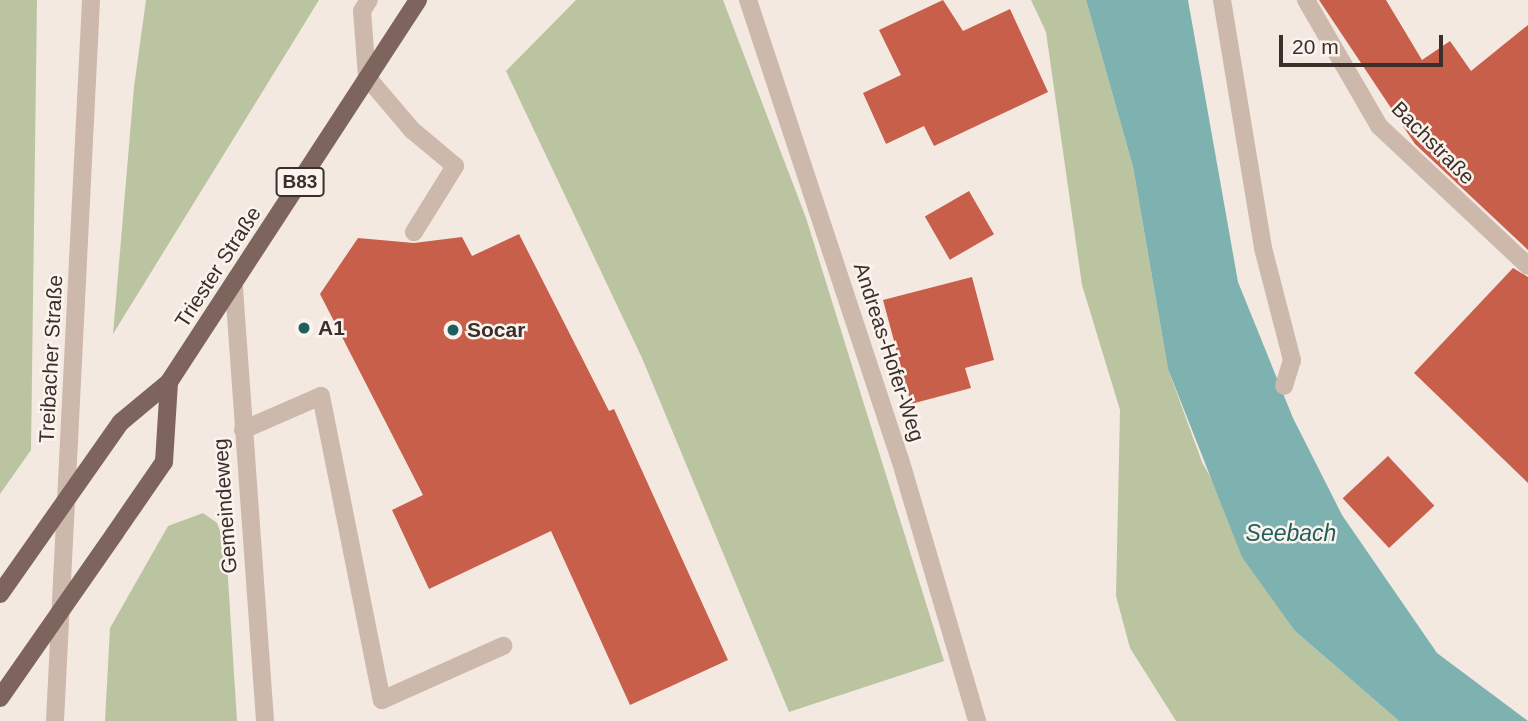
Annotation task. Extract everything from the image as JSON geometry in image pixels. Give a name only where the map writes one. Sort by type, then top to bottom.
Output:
[{"type":"main road","name":"Triester Straße","points":[[0,594],[121,422],[169,382],[234,288],[418,0]]},
{"type":"main road","points":[[0,698],[164,463],[169,382]]},
{"type":"street","name":"Treibacher Straße","points":[[55,721],[92,0]]},
{"type":"street","points":[[369,0],[362,11],[367,77],[412,130],[455,166],[414,232]]},
{"type":"street","name":"Andreas-Hofer-Weg","points":[[748,0],[900,459],[977,721]]},
{"type":"street","points":[[1222,0],[1263,248],[1293,360],[1284,386]]},
{"type":"street","name":"Bachstraße","points":[[1306,0],[1379,127],[1528,266]]},
{"type":"street","name":"Gemeindeweg","points":[[234,288],[265,721]]},
{"type":"street","points":[[243,430],[321,396],[382,700],[503,646]]},
{"type":"green space","points":[[0,0],[37,0],[31,450],[0,494]]},
{"type":"green space","points":[[146,0],[319,0],[113,334],[134,87]]},
{"type":"green space","points":[[576,0],[723,0],[806,218],[944,661],[789,712],[642,358],[506,71]]},
{"type":"green space","points":[[1031,0],[1086,0],[1133,167],[1168,369],[1202,462],[1295,631],[1399,721],[1176,721],[1130,648],[1116,596],[1120,410],[1082,285],[1046,32]]},
{"type":"green space","points":[[203,513],[217,523],[226,547],[237,721],[105,721],[110,628],[168,526]]},
{"type":"water","name":"Seebach","points":[[1086,0],[1188,0],[1238,282],[1293,418],[1342,515],[1437,653],[1528,721],[1399,721],[1295,631],[1242,557],[1168,369],[1133,167]]},
{"type":"building","points":[[943,0],[963,31],[1010,9],[1048,92],[934,146],[924,126],[886,144],[863,93],[901,75],[879,30]]},
{"type":"building","points":[[1319,0],[1386,0],[1422,60],[1450,41],[1471,71],[1528,25],[1528,250],[1415,144]]},
{"type":"building","points":[[969,191],[994,234],[950,260],[925,216]]},
{"type":"building","points":[[519,234],[609,411],[614,409],[728,660],[630,705],[551,531],[429,589],[392,510],[423,495],[320,294],[358,238],[414,243],[462,237],[472,256]]},
{"type":"building","points":[[1513,268],[1528,277],[1528,483],[1414,373]]},
{"type":"building","points":[[972,277],[994,360],[965,368],[971,388],[911,404],[883,300]]},
{"type":"building","points":[[1388,456],[1434,506],[1389,548],[1343,498]]},
{"type":"place","name":"A1","points":[[304,328]]},
{"type":"place","name":"Socar","points":[[453,330]]}]
